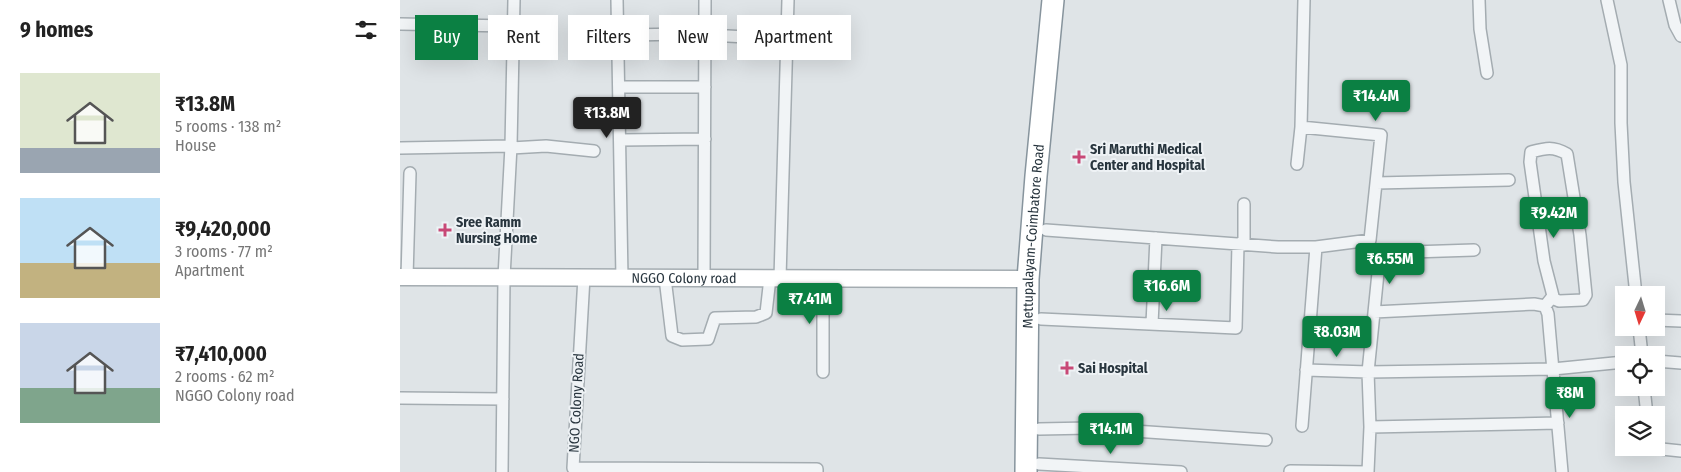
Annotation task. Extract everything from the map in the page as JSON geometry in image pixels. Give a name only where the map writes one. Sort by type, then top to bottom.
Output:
[{"type":"highway","name":"Mettupalayam-Coimbatore Road","points":[[1035,469],[1036,176],[1053,0]]},
{"type":"highway","points":[[1035,469],[1039,429],[1041,320],[1035,279],[1046,230],[1066,0]]},
{"type":"street","points":[[514,0],[515,15]]},
{"type":"street","points":[[617,0],[617,15]]},
{"type":"street","points":[[705,0],[705,15]]},
{"type":"street","points":[[788,0],[788,15]]},
{"type":"street","points":[[1297,164],[1301,127],[1304,0]]},
{"type":"street","points":[[1479,0],[1480,29],[1487,73]]},
{"type":"street","points":[[1607,0],[1620,65],[1624,182],[1635,286]]},
{"type":"street","points":[[1668,0],[1675,25],[1681,36]]},
{"type":"street","points":[[400,24],[488,26]]},
{"type":"street","points":[[502,472],[504,278],[514,60]]},
{"type":"street","points":[[618,60],[622,278]]},
{"type":"street","points":[[704,278],[705,60]]},
{"type":"street","points":[[665,278],[672,336],[682,340],[708,339],[715,318],[756,317],[766,314],[775,278],[786,60]]},
{"type":"street","points":[[619,87],[705,87]]},
{"type":"street","points":[[1046,230],[1241,245],[1316,247],[1370,240],[1381,135],[1301,127]]},
{"type":"street","points":[[620,140],[705,139]]},
{"type":"street","points":[[400,148],[546,146],[594,151]]},
{"type":"street","points":[[1374,312],[1534,304],[1549,302],[1559,301],[1583,300],[1586,295],[1580,235],[1567,154],[1558,149],[1531,152],[1530,162],[1549,302],[1548,314],[1562,472]]},
{"type":"street","points":[[404,277],[410,174]]},
{"type":"street","points":[[1376,183],[1509,180]]},
{"type":"street","points":[[1041,320],[1236,328],[1244,204]]},
{"type":"street","points":[[1152,324],[1156,238]]},
{"type":"street","points":[[1302,426],[1316,247]]},
{"type":"street","points":[[1290,471],[1368,472],[1370,427],[1368,372],[1381,253],[1474,250]]},
{"type":"street","name":"NGGO Colony road","points":[[404,277],[1035,279]]},
{"type":"street","name":"NGO Colony Road","points":[[584,277],[573,468],[693,470]]},
{"type":"street","points":[[823,278],[823,372]]},
{"type":"street","points":[[1665,320],[1681,321]]},
{"type":"street","points":[[1665,362],[1681,363]]},
{"type":"street","points":[[1306,370],[1368,372],[1553,369],[1615,363]]},
{"type":"street","points":[[400,398],[504,399]]},
{"type":"street","points":[[1370,427],[1558,423]]},
{"type":"street","points":[[1039,429],[1090,428],[1266,440]]},
{"type":"street","points":[[1665,449],[1681,451]]},
{"type":"street","points":[[693,470],[817,469],[817,472]]},
{"type":"street","points":[[1035,469],[1181,472]]},
{"type":"place","name":"Sri Maruthi Medical Center and Hospital","points":[[1079,157]]},
{"type":"place","name":"Sree Ramm Nursing Home","points":[[445,230]]},
{"type":"place","name":"Sai Hospital","points":[[1067,368]]}]
